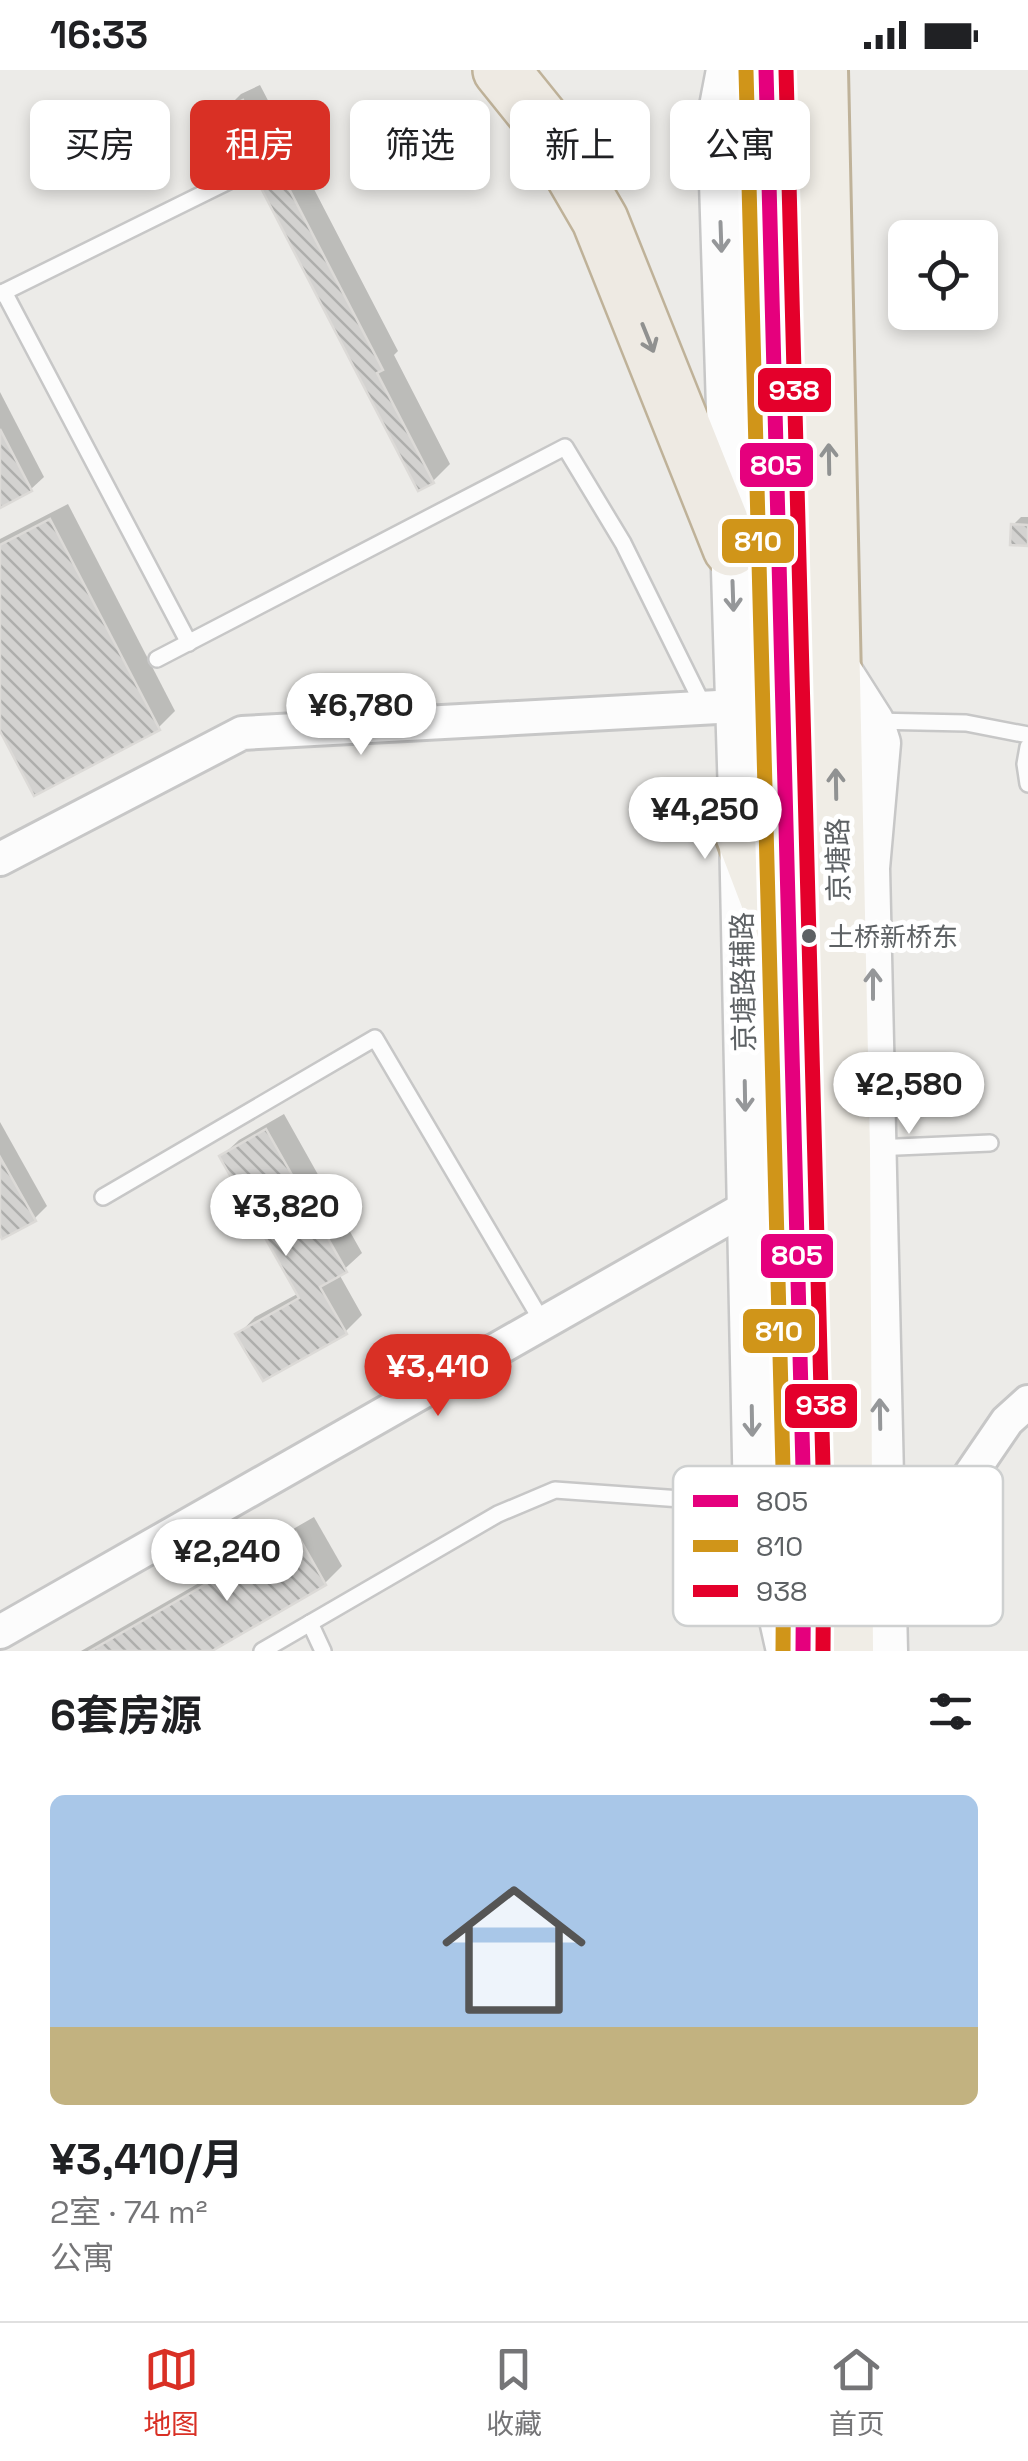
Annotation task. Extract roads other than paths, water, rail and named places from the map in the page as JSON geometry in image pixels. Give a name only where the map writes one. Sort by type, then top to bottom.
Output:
[{"type":"highway","points":[[501,70],[542,122],[600,220],[731,548]]},
{"type":"highway","name":"京塘路","points":[[766,70],[786,701],[793,1174],[837,1466]]},
{"type":"highway","name":"京塘路","points":[[821,70],[833,658],[859,1148],[847,1466]]},
{"type":"highway","points":[[740,829],[790,957]]},
{"type":"highway","name":"京塘路","points":[[803,1651],[811,1626]]},
{"type":"highway","name":"京塘路","points":[[847,1626],[847,1651]]},
{"type":"street","name":"京塘路辅路","points":[[727,70],[718,117],[731,548],[720,707],[740,829],[753,1466]]},
{"type":"street","points":[[0,1632],[749,1206],[793,1174],[859,1148],[869,868],[880,743],[873,721],[833,658]]},
{"type":"street","points":[[0,859],[242,733],[720,707]]},
{"type":"street","points":[[976,1466],[1007,1421],[1028,1402]]},
{"type":"street","name":"京塘路辅路","points":[[781,1626],[787,1651]]},
{"type":"street","points":[[879,1626],[887,1651]]},
{"type":"lane","points":[[189,643],[2,293],[212,190]]},
{"type":"lane","points":[[157,660],[565,448],[720,707]]},
{"type":"lane","points":[[873,721],[966,723],[1028,735]]},
{"type":"lane","points":[[1028,747],[1024,764],[1028,784]]},
{"type":"lane","points":[[103,1197],[375,1038],[542,1323]]},
{"type":"lane","points":[[859,1148],[990,1144]]},
{"type":"lane","points":[[262,1651],[498,1514],[556,1490],[673,1498]]},
{"type":"lane","points":[[310,1623],[322,1651]]},
{"type":"place","name":"土桥新桥东","points":[[809,936]]}]
